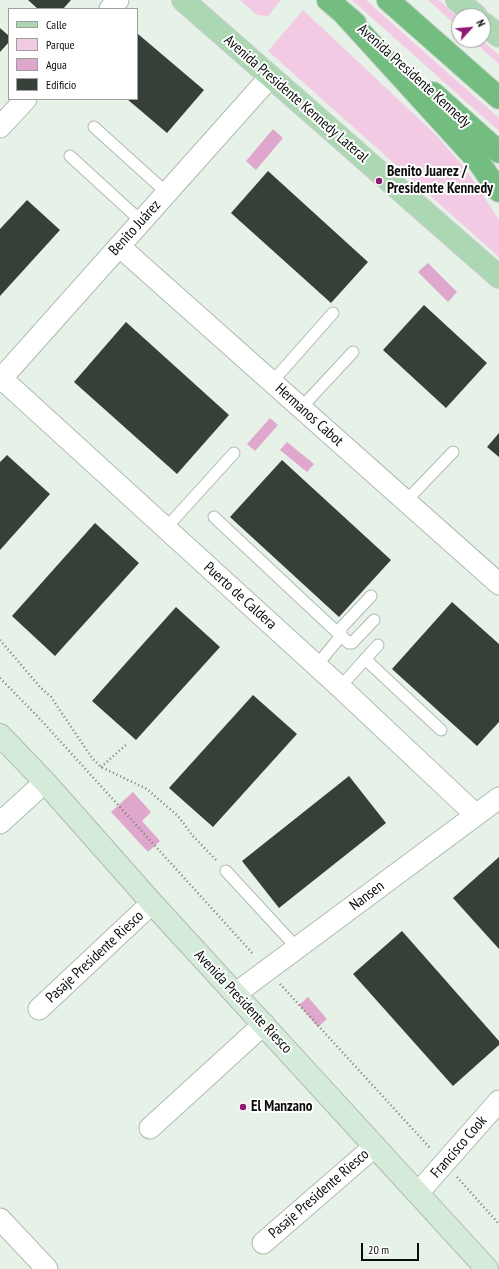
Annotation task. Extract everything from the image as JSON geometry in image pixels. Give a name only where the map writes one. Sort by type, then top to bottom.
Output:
[{"type":"highway","name":"Avenida Presidente Kennedy","points":[[328,0],[499,152]]},
{"type":"highway","points":[[390,1],[499,78]]},
{"type":"highway","points":[[390,1],[499,98]]},
{"type":"highway","points":[[344,14],[477,160],[499,191]]},
{"type":"main road","name":"Avenida Presidente Kennedy Lateral","points":[[183,0],[499,277]]},
{"type":"main road","points":[[457,0],[466,8]]},
{"type":"main road","points":[[491,29],[499,36]]},
{"type":"main road","name":"Avenida Presidente Riesco","points":[[0,735],[45,782],[152,904],[264,1024],[487,1269]]},
{"type":"street","points":[[111,8],[118,0]]},
{"type":"street","name":"Benito Juárez","points":[[0,378],[270,77]]},
{"type":"street","points":[[0,127],[25,100]]},
{"type":"street","name":"Hermanos Cabot","points":[[119,246],[499,584]]},
{"type":"street","name":"Puerto de Caldera","points":[[0,378],[340,687],[476,815]]},
{"type":"street","points":[[0,823],[45,782]]},
{"type":"street","name":"Nansen","points":[[235,994],[499,798]]},
{"type":"street","name":"Pasaje Presidente Riesco","points":[[39,1010],[152,904]]},
{"type":"street","points":[[150,1128],[264,1024]]},
{"type":"street","name":"Francisco Cook","points":[[418,1193],[499,1101]]},
{"type":"street","name":"Pasaje Presidente Riesco","points":[[263,1243],[375,1146]]},
{"type":"street","points":[[0,1218],[47,1269]]},
{"type":"lane","points":[[94,128],[167,193]]},
{"type":"lane","points":[[70,156],[141,221]]},
{"type":"lane","points":[[272,382],[333,313]]},
{"type":"lane","points":[[301,408],[353,352]]},
{"type":"lane","points":[[406,501],[453,452]]},
{"type":"lane","points":[[166,528],[234,453]]},
{"type":"lane","points":[[214,517],[349,643],[352,643],[374,620]]},
{"type":"lane","points":[[342,636],[342,627],[371,596]]},
{"type":"lane","points":[[316,666],[342,636]]},
{"type":"lane","points":[[340,687],[378,645]]},
{"type":"lane","points":[[365,659],[441,730]]},
{"type":"lane","points":[[226,871],[297,948]]},
{"type":"path","points":[[0,640],[40,687],[51,697],[92,758],[101,767],[147,789],[178,816],[192,836],[226,871]]},
{"type":"path","points":[[0,678],[41,720],[499,1224]]},
{"type":"path","points":[[101,767],[127,744]]},
{"type":"green space","points":[[240,0],[281,0],[268,16],[257,15]]},
{"type":"green space","points":[[352,0],[366,0],[499,118],[499,131]]},
{"type":"green space","points":[[428,0],[439,0],[451,11],[451,21]]},
{"type":"green space","points":[[303,10],[435,134],[465,168],[499,220],[499,257],[268,51]]},
{"type":"green space","points":[[481,48],[491,48],[499,55],[499,64]]},
{"type":"water","points":[[273,129],[283,138],[256,170],[246,161]]},
{"type":"water","points":[[428,263],[457,292],[448,302],[418,272]]},
{"type":"water","points":[[270,418],[278,425],[255,451],[247,444]]},
{"type":"water","points":[[287,442],[314,464],[307,472],[280,450]]},
{"type":"water","points":[[133,792],[151,812],[142,821],[160,841],[148,852],[111,812]]},
{"type":"water","points":[[308,997],[327,1019],[318,1027],[299,1005]]},
{"type":"building","points":[[28,0],[71,0],[64,8],[37,8]]},
{"type":"building","points":[[0,28],[8,35],[8,43],[0,52]]},
{"type":"building","points":[[138,34],[204,90],[167,133],[128,100],[138,100]]},
{"type":"building","points":[[268,171],[368,262],[331,303],[231,213]]},
{"type":"building","points":[[27,200],[60,230],[0,296],[0,229]]},
{"type":"building","points":[[424,305],[487,363],[446,408],[383,350]]},
{"type":"building","points":[[126,322],[229,415],[177,474],[74,382]]},
{"type":"building","points":[[499,433],[499,457],[487,447]]},
{"type":"building","points":[[7,455],[50,494],[0,550],[0,462]]},
{"type":"building","points":[[282,460],[391,560],[339,617],[230,517]]},
{"type":"building","points":[[95,523],[139,563],[55,656],[12,616]]},
{"type":"building","points":[[452,602],[499,644],[499,722],[477,746],[392,669]]},
{"type":"building","points":[[176,607],[220,647],[136,740],[92,701]]},
{"type":"building","points":[[253,695],[297,734],[213,827],[169,788]]},
{"type":"building","points":[[349,776],[386,823],[279,908],[242,861]]},
{"type":"building","points":[[499,857],[499,949],[453,898]]},
{"type":"building","points":[[402,931],[499,1041],[499,1045],[453,1086],[353,974]]},
{"type":"place","name":"Benito Juarez / Presidente Kennedy","points":[[379,181]]},
{"type":"place","name":"El Manzano","points":[[243,1107]]}]
